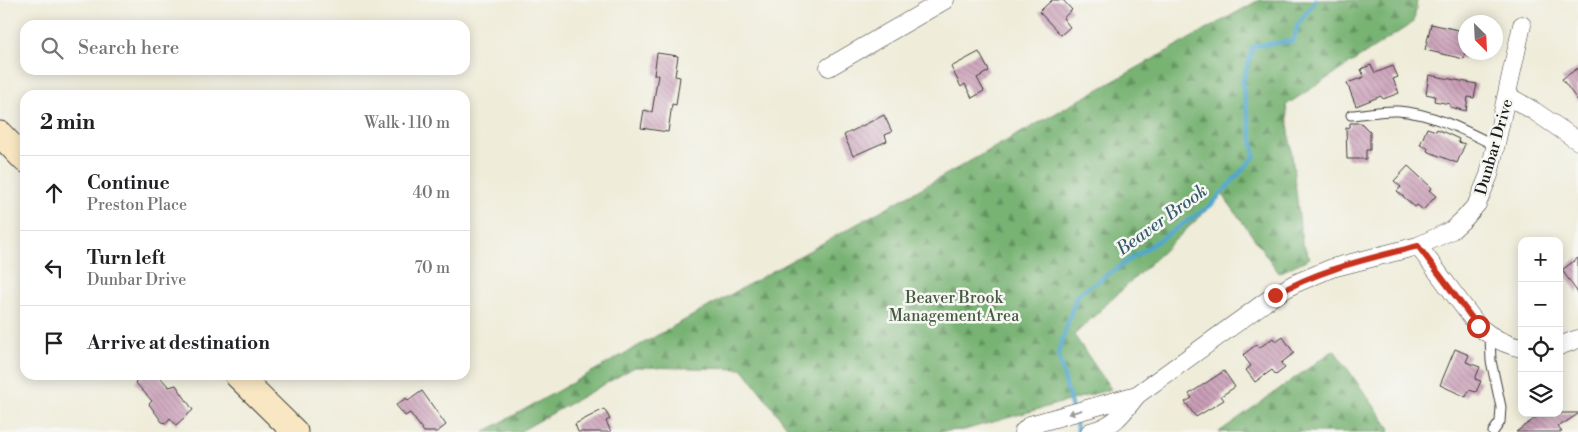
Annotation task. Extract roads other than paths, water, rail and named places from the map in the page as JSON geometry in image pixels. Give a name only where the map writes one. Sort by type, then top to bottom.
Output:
[{"type":"main road","points":[[0,134],[20,155]]},
{"type":"main road","points":[[242,380],[295,432]]},
{"type":"street","points":[[829,67],[945,0]]},
{"type":"street","name":"Dunbar Drive","points":[[1098,430],[1120,417],[1137,394],[1275,295],[1294,284],[1332,268],[1418,246],[1452,230],[1477,204],[1486,183],[1508,96],[1522,25]]},
{"type":"street","points":[[1508,96],[1578,141]]},
{"type":"street","points":[[1418,246],[1478,326],[1510,346],[1518,347]]},
{"type":"street","points":[[1563,345],[1578,339]]},
{"type":"street","name":"Dunbar Drive","points":[[1023,432],[1030,424],[1137,394]]},
{"type":"lane","points":[[1351,115],[1397,111],[1413,114],[1441,121],[1496,146]]},
{"type":"lane","points":[[1490,335],[1491,361],[1501,407],[1500,422],[1493,432]]},
{"type":"waterway","name":"Beaver Brook","points":[[1072,409],[1058,353],[1077,295],[1210,206],[1255,156],[1242,84],[1253,46],[1293,41],[1298,24],[1316,0]]},
{"type":"waterway","name":"Beaver Brook","points":[[1074,416],[1078,432]]},
{"type":"park label","name":"Beaver Brook Management Area","points":[[954,307]]}]
